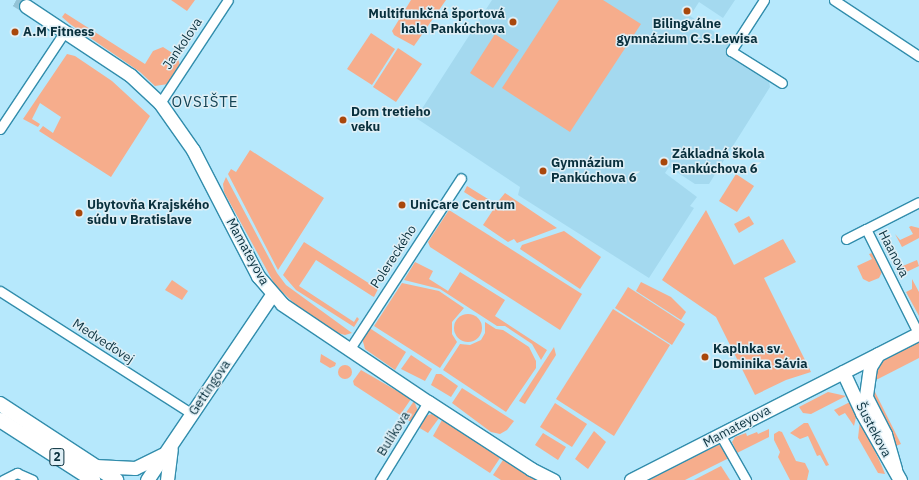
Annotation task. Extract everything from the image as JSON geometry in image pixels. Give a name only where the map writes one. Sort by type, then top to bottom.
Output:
[{"type":"main road","name":"2","points":[[0,404],[94,473]]},
{"type":"main road","name":"2","points":[[0,420],[94,473],[116,480]]},
{"type":"street","name":"Jankolova","points":[[160,103],[228,0]]},
{"type":"street","points":[[764,0],[731,50],[782,83]]},
{"type":"street","points":[[834,0],[919,56]]},
{"type":"street","name":"Mamateyova","points":[[26,6],[130,75],[160,103],[189,144],[258,276],[272,295],[293,313],[349,350],[531,469],[553,480]]},
{"type":"street","points":[[0,129],[65,31]]},
{"type":"street","name":"Polereckého","points":[[349,350],[461,178]]},
{"type":"street","name":"Haanova","points":[[846,239],[919,202]]},
{"type":"street","name":"Haanova","points":[[868,228],[919,333]]},
{"type":"street","name":"Medveďovej","points":[[0,291],[192,414]]},
{"type":"street","name":"Gettingova","points":[[147,480],[272,295]]},
{"type":"street","name":"Mamateyova","points":[[630,480],[721,436],[919,333]]},
{"type":"street","name":"Šustekova","points":[[866,397],[870,367],[878,354]]},
{"type":"street","name":"Šustekova","points":[[843,372],[862,413],[897,475]]},
{"type":"street","name":"Šustekova","points":[[852,389],[866,397],[885,434],[897,475]]},
{"type":"street","name":"Bulíkova","points":[[380,480],[428,402]]},
{"type":"street","points":[[721,436],[746,480]]},
{"type":"street","points":[[167,480],[174,442]]},
{"type":"street","points":[[94,473],[135,468],[166,453]]},
{"type":"street","points":[[3,480],[17,473],[33,480]]},
{"type":"shaded area","points":[[171,0],[195,0],[187,11]]},
{"type":"shaded area","points":[[411,0],[446,0],[414,46],[394,35],[392,31]]},
{"type":"shaded area","points":[[492,0],[735,0],[723,18],[699,2],[690,16],[733,44],[726,55],[769,82],[770,87],[709,184],[695,184],[669,167],[665,173],[697,197],[690,206],[694,208],[649,278],[518,195],[520,187],[416,118]]},
{"type":"shaded area","points":[[559,0],[603,0],[641,24],[570,132],[502,88]]},
{"type":"shaded area","points":[[65,13],[145,64],[153,51],[163,47],[177,56],[180,65],[168,84],[155,86],[140,72],[70,24],[62,17]]},
{"type":"shaded area","points":[[371,33],[395,49],[372,85],[347,69]]},
{"type":"shaded area","points":[[495,34],[519,50],[493,88],[470,73]]},
{"type":"shaded area","points":[[398,48],[422,64],[396,102],[373,87]]},
{"type":"shaded area","points":[[67,54],[75,56],[112,81],[150,116],[111,177],[39,131],[43,126],[53,133],[61,117],[40,103],[32,119],[40,124],[38,127],[23,119]]},
{"type":"shaded area","points":[[250,150],[324,198],[278,270],[228,174],[231,169],[236,172]]},
{"type":"shaded area","points":[[736,174],[754,186],[737,212],[719,201]]},
{"type":"shaded area","points":[[226,177],[277,273],[286,285],[352,333],[345,335],[338,333],[297,306],[275,285],[224,192],[223,184]]},
{"type":"shaded area","points":[[467,186],[496,204],[505,193],[557,228],[517,243],[514,239],[508,242],[483,225],[493,210],[464,192]]},
{"type":"shaded area","points":[[449,210],[582,294],[560,330],[430,247],[428,242]]},
{"type":"shaded area","points":[[706,210],[734,265],[783,239],[796,262],[764,278],[811,372],[786,380],[755,395],[716,317],[662,280]]},
{"type":"shaded area","points":[[749,216],[754,224],[739,233],[734,224]]},
{"type":"shaded area","points":[[909,227],[919,228],[919,238],[902,247],[895,234],[900,240],[913,234]]},
{"type":"shaded area","points":[[564,231],[601,257],[580,289],[520,249],[522,245]]},
{"type":"shaded area","points":[[304,242],[378,289],[374,297],[316,260],[299,286],[354,322],[357,317],[359,319],[354,327],[296,290],[283,275]]},
{"type":"shaded area","points":[[872,253],[882,272],[879,278],[869,282],[863,279],[857,266],[872,259],[869,254]]},
{"type":"shaded area","points":[[917,260],[919,266],[898,276],[898,268]]},
{"type":"shaded area","points":[[415,262],[433,271],[429,279],[448,291],[460,272],[505,300],[495,316],[547,350],[541,360],[532,344],[505,326],[497,326],[440,289],[404,280]]},
{"type":"shaded area","points":[[912,279],[919,292],[919,316],[906,292],[912,289]]},
{"type":"shaded area","points":[[172,280],[188,291],[182,300],[165,290]]},
{"type":"shaded area","points":[[641,282],[671,297],[686,312],[681,320],[636,291]]},
{"type":"shaded area","points":[[402,283],[439,291],[464,308],[452,322],[452,334],[457,342],[440,368],[374,326]]},
{"type":"shaded area","points":[[628,287],[685,324],[672,345],[615,308]]},
{"type":"shaded area","points":[[613,309],[670,345],[614,436],[556,399]]},
{"type":"shaded area","points":[[468,314],[478,318],[482,328],[478,338],[468,342],[458,338],[454,328],[458,318]]},
{"type":"shaded area","points":[[485,322],[496,329],[503,330],[529,347],[536,361],[536,368],[506,412],[443,370],[460,344],[470,345],[481,340],[485,333]]},
{"type":"shaded area","points":[[368,327],[406,352],[395,370],[365,349],[362,338]]},
{"type":"shaded area","points":[[919,342],[919,358],[878,379],[869,380],[877,364]]},
{"type":"shaded area","points":[[554,347],[556,355],[525,404],[519,401]]},
{"type":"shaded area","points":[[321,354],[336,363],[335,366],[330,368],[320,362]]},
{"type":"shaded area","points":[[411,355],[432,369],[425,381],[401,369]]},
{"type":"shaded area","points":[[342,365],[348,365],[352,369],[352,375],[348,379],[342,379],[338,375],[338,369]]},
{"type":"shaded area","points":[[361,370],[411,399],[400,415],[354,385],[353,381]]},
{"type":"shaded area","points":[[436,374],[441,374],[458,386],[451,397],[431,385]]},
{"type":"shaded area","points":[[462,388],[514,421],[507,430],[500,434],[491,432],[452,403]]},
{"type":"shaded area","points":[[870,389],[875,392],[901,444],[893,447],[869,395]]},
{"type":"shaded area","points":[[828,392],[846,396],[811,414],[803,413],[799,407]]},
{"type":"shaded area","points":[[414,401],[418,411],[411,422],[403,417]]},
{"type":"shaded area","points":[[850,402],[857,413],[854,426],[845,413],[839,416],[834,410]]},
{"type":"shaded area","points":[[555,403],[587,424],[572,447],[540,427]]},
{"type":"shaded area","points":[[432,414],[439,418],[428,433],[418,427],[425,416]]},
{"type":"shaded area","points":[[442,420],[500,458],[490,473],[433,436]]},
{"type":"shaded area","points":[[860,420],[885,474],[878,473],[858,438]]},
{"type":"shaded area","points":[[804,423],[808,423],[829,465],[826,466],[820,455],[817,456],[808,436],[800,439],[790,433]]},
{"type":"shaded area","points":[[769,429],[769,437],[737,453],[732,442],[735,437],[746,433],[747,436],[757,432],[758,434]]},
{"type":"shaded area","points":[[594,431],[606,442],[588,469],[575,459]]},
{"type":"shaded area","points":[[779,431],[782,432],[796,461],[805,463],[809,471],[807,480],[790,480],[778,457],[780,452],[774,440],[774,434]]},
{"type":"shaded area","points":[[543,433],[566,447],[558,460],[535,445]]},
{"type":"shaded area","points":[[718,445],[725,446],[731,457],[685,480],[649,480]]},
{"type":"shaded area","points":[[503,460],[536,480],[501,480],[493,475]]},
{"type":"shaded area","points":[[721,466],[730,480],[694,480]]},
{"type":"tunnel","points":[[16,0],[26,6]]},
{"type":"place","name":"Bilingválne gymnázium C.S.Lewisa","points":[[687,11]]},
{"type":"place","name":"Multifunkčná športová hala Pankúchova","points":[[513,22]]},
{"type":"place","name":"A.M Fitness","points":[[15,32]]},
{"type":"place","name":"Dom tretieho veku","points":[[343,120]]},
{"type":"place","name":"Základná škola Pankúchova 6","points":[[664,162]]},
{"type":"place","name":"Gymnázium Pankúchova 6","points":[[543,171]]},
{"type":"place","name":"UniCare Centrum","points":[[402,205]]},
{"type":"place","name":"Ubytovňa Krajského súdu v Bratislave","points":[[79,213]]},
{"type":"place","name":"Kaplnka sv. Dominika Sávia","points":[[705,357]]},
{"type":"district","name":"OVSIŠTE","points":[[205,102]]}]
